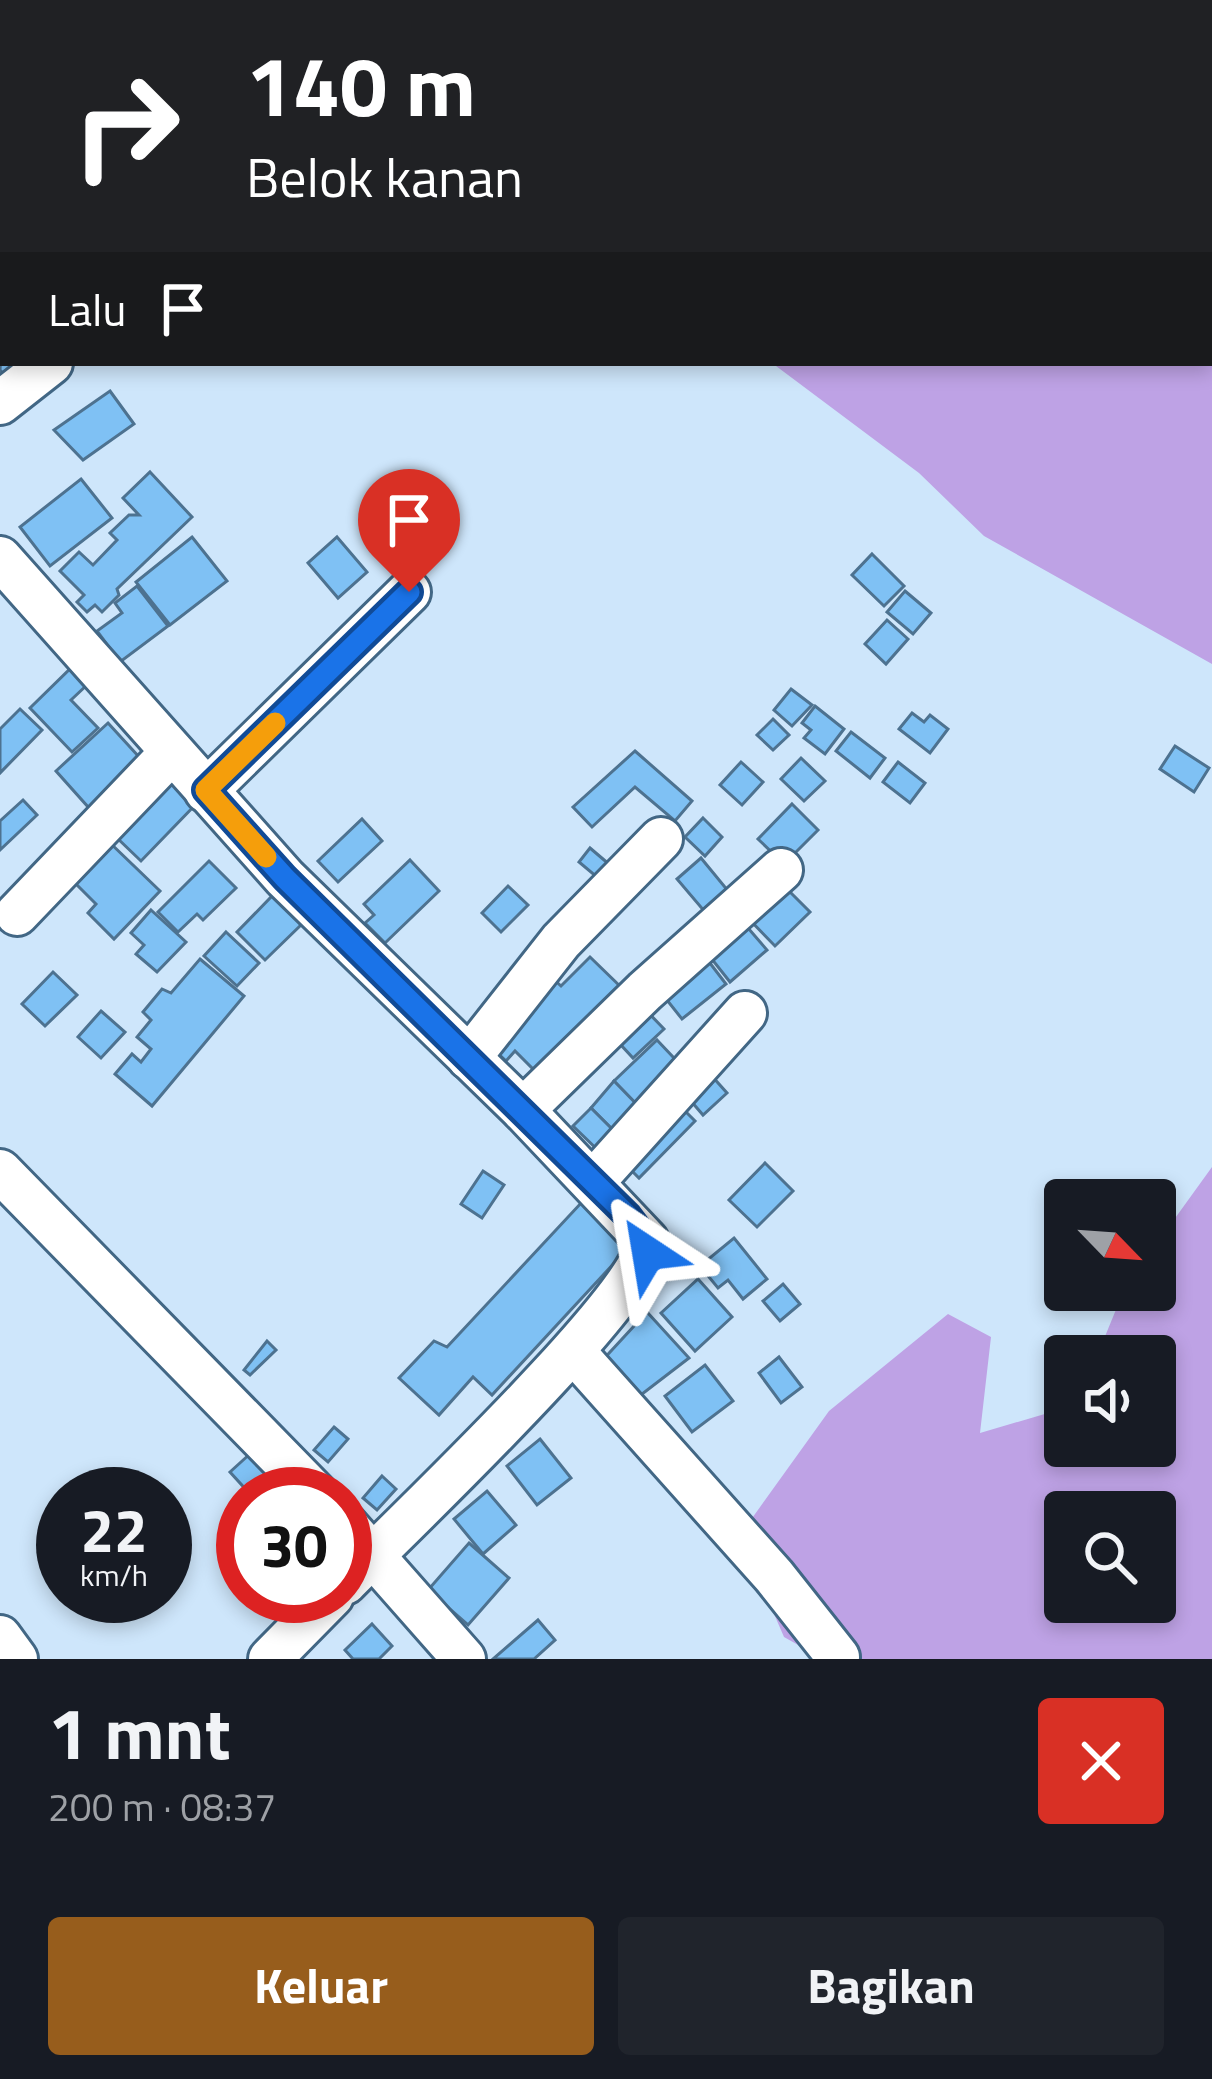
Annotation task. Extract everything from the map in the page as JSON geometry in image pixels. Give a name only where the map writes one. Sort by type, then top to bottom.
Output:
[{"type":"street","points":[[0,403],[47,366]]},
{"type":"street","points":[[0,558],[285,878],[640,1231],[648,1253],[573,1351],[372,1538]]},
{"type":"street","points":[[206,790],[409,592]]},
{"type":"street","points":[[17,914],[172,752]]},
{"type":"street","points":[[469,1058],[561,941],[661,839]]},
{"type":"street","points":[[523,1111],[645,991],[782,870]]},
{"type":"street","points":[[593,1182],[745,1013]]},
{"type":"street","points":[[0,1171],[290,1467]]},
{"type":"street","points":[[573,1351],[774,1576],[838,1657]]},
{"type":"street","points":[[372,1570],[464,1659]]},
{"type":"street","points":[[270,1659],[305,1623]]},
{"type":"street","points":[[0,1637],[16,1659]]},
{"type":"shaded area","points":[[776,366],[1212,366],[1212,664],[984,536],[919,473]]},
{"type":"shaded area","points":[[1212,1167],[1212,1659],[823,1659],[784,1637],[740,1535],[829,1411],[948,1314],[991,1337],[980,1433],[1044,1414],[1044,1467],[1176,1467],[1176,1335],[1106,1335],[1115,1311],[1176,1311],[1176,1217]]},
{"type":"building","points":[[0,366],[18,366],[5,376]]},
{"type":"building","points":[[110,391],[134,424],[83,460],[54,430]]},
{"type":"building","points":[[150,472],[192,517],[117,589],[119,595],[102,612],[95,605],[87,612],[77,602],[84,595],[60,571],[79,552],[93,565],[117,540],[110,533],[129,515],[139,515],[123,498]]},
{"type":"building","points":[[81,479],[112,518],[50,566],[20,527]]},
{"type":"building","points":[[192,537],[227,581],[170,625],[136,582]]},
{"type":"building","points":[[337,537],[367,572],[338,598],[308,563]]},
{"type":"building","points":[[872,554],[904,586],[884,606],[852,575]]},
{"type":"building","points":[[137,586],[168,626],[120,662],[97,631],[122,613],[115,603]]},
{"type":"building","points":[[905,591],[931,613],[913,634],[887,612]]},
{"type":"building","points":[[887,620],[908,639],[886,664],[865,644]]},
{"type":"building","points":[[73,666],[89,683],[71,700],[98,728],[72,752],[30,708]]},
{"type":"building","points":[[791,689],[812,705],[792,726],[774,710]]},
{"type":"building","points":[[815,706],[844,729],[825,754],[804,738],[811,730],[802,723]]},
{"type":"building","points":[[20,709],[42,730],[0,773],[0,729]]},
{"type":"building","points":[[912,713],[924,722],[930,715],[948,729],[930,753],[899,729]]},
{"type":"building","points":[[773,719],[789,735],[773,750],[757,735]]},
{"type":"building","points":[[108,723],[151,770],[98,818],[56,771]]},
{"type":"building","points":[[851,732],[885,758],[870,778],[836,751]]},
{"type":"building","points":[[1175,746],[1209,768],[1194,792],[1160,769]]},
{"type":"building","points":[[635,751],[692,801],[675,821],[635,787],[592,827],[573,807]]},
{"type":"building","points":[[801,758],[825,781],[804,801],[781,779]]},
{"type":"building","points":[[741,762],[763,782],[742,805],[720,785]]},
{"type":"building","points":[[898,762],[925,783],[910,803],[883,782]]},
{"type":"building","points":[[173,777],[198,802],[141,861],[115,836]]},
{"type":"building","points":[[23,800],[37,815],[0,850],[0,821]]},
{"type":"building","points":[[792,804],[818,830],[784,864],[758,839]]},
{"type":"building","points":[[703,818],[722,837],[705,856],[685,837]]},
{"type":"building","points":[[362,819],[382,841],[338,882],[318,861]]},
{"type":"building","points":[[107,840],[160,891],[114,939],[88,913],[96,904],[70,878]]},
{"type":"building","points":[[590,848],[610,865],[598,878],[579,862]]},
{"type":"building","points":[[701,858],[729,892],[705,912],[677,879]]},
{"type":"building","points":[[410,860],[439,891],[385,943],[365,923],[374,915],[364,904]]},
{"type":"building","points":[[209,861],[236,888],[203,920],[197,914],[178,932],[158,912]]},
{"type":"building","points":[[779,881],[810,912],[775,946],[745,915]]},
{"type":"building","points":[[508,886],[528,905],[501,932],[482,913]]},
{"type":"building","points":[[274,894],[303,923],[265,960],[237,932]]},
{"type":"building","points":[[151,910],[186,942],[157,972],[136,954],[144,945],[131,933]]},
{"type":"building","points":[[742,921],[767,950],[730,982],[707,953]]},
{"type":"building","points":[[226,932],[259,963],[237,986],[204,956]]},
{"type":"building","points":[[703,954],[726,984],[682,1019],[659,990]]},
{"type":"building","points":[[590,957],[625,991],[541,1077],[515,1051],[506,1061],[483,1039],[548,974],[561,986]]},
{"type":"building","points":[[200,959],[244,996],[152,1106],[115,1074],[132,1054],[141,1062],[151,1049],[137,1037],[151,1020],[143,1012],[162,989],[171,993]]},
{"type":"building","points":[[53,972],[77,995],[45,1026],[22,1004]]},
{"type":"building","points":[[639,1003],[664,1029],[633,1058],[609,1032]]},
{"type":"building","points":[[101,1011],[125,1032],[101,1058],[78,1037]]},
{"type":"building","points":[[657,1040],[690,1075],[648,1116],[614,1081]]},
{"type":"building","points":[[702,1065],[727,1093],[703,1115],[678,1086]]},
{"type":"building","points":[[614,1081],[648,1116],[621,1138],[591,1108]]},
{"type":"building","points":[[674,1100],[695,1121],[639,1178],[623,1162]]},
{"type":"building","points":[[591,1108],[621,1138],[604,1156],[573,1126]]},
{"type":"building","points":[[765,1163],[793,1191],[757,1227],[729,1200]]},
{"type":"building","points":[[483,1171],[504,1185],[482,1218],[461,1204]]},
{"type":"building","points":[[582,1202],[630,1246],[492,1395],[473,1377],[439,1415],[399,1378],[434,1341],[447,1347]]},
{"type":"building","points":[[734,1238],[767,1279],[743,1299],[728,1280],[718,1288],[700,1266]]},
{"type":"building","points":[[698,1279],[732,1317],[695,1351],[661,1313]]},
{"type":"building","points":[[783,1284],[800,1304],[780,1321],[763,1301]]},
{"type":"building","points":[[647,1312],[689,1358],[633,1401],[599,1364]]},
{"type":"building","points":[[267,1341],[276,1350],[250,1375],[244,1370]]},
{"type":"building","points":[[779,1357],[802,1387],[781,1403],[759,1373]]},
{"type":"building","points":[[705,1365],[733,1401],[692,1432],[665,1396]]},
{"type":"building","points":[[334,1427],[348,1439],[328,1462],[314,1450]]},
{"type":"building","points":[[540,1439],[571,1478],[537,1505],[507,1466]]},
{"type":"building","points":[[252,1452],[266,1467],[236,1467]]},
{"type":"building","points":[[382,1476],[396,1489],[377,1510],[372,1506],[372,1488]]},
{"type":"building","points":[[487,1491],[516,1525],[483,1554],[454,1519]]},
{"type":"building","points":[[469,1543],[509,1578],[468,1625],[428,1590]]},
{"type":"building","points":[[538,1620],[555,1640],[534,1659],[493,1659]]},
{"type":"building","points":[[372,1624],[392,1646],[379,1659],[353,1659],[345,1650]]},
{"type":"slow traffic","points":[[266,857],[206,790],[275,723]]},
{"type":"route","points":[[409,592],[206,790],[285,878],[628,1216],[647,1241],[648,1253]]}]
